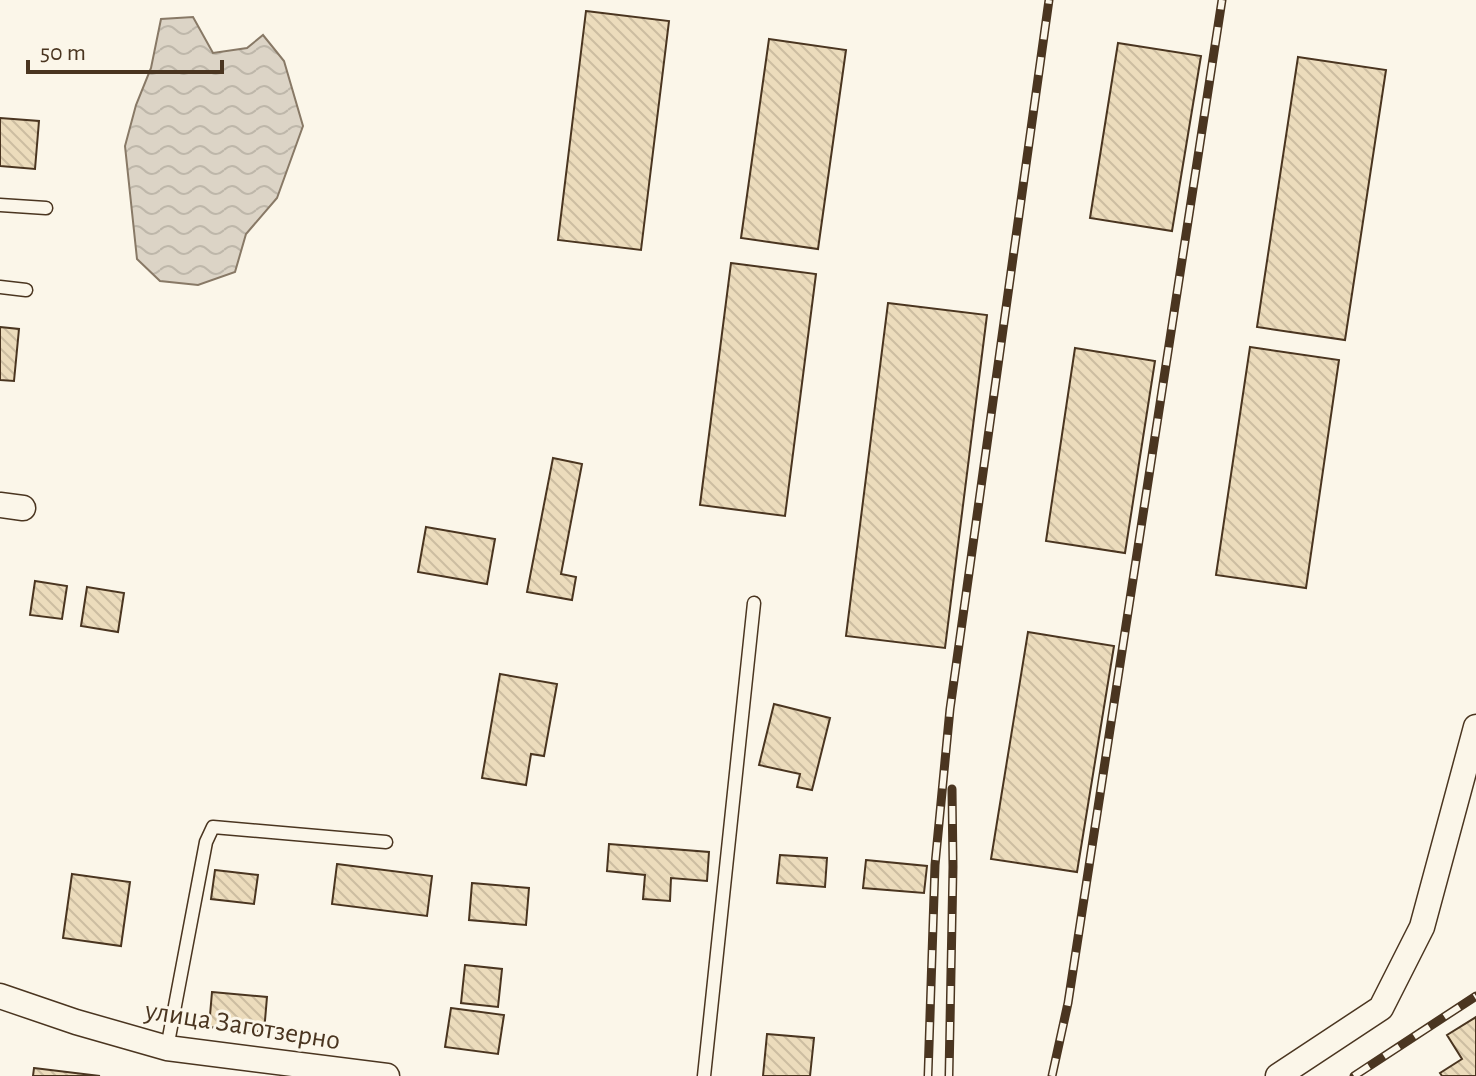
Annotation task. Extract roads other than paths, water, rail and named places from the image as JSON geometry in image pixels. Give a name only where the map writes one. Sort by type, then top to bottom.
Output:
[{"type":"street","points":[[1278,1076],[1381,1008],[1422,927],[1476,727]]},
{"type":"street","name":"улица Заготзерно","points":[[0,996],[167,1048],[387,1076]]},
{"type":"lane","points":[[0,205],[46,208]]},
{"type":"lane","points":[[0,287],[26,290]]},
{"type":"lane","points":[[704,1076],[754,603]]},
{"type":"lane","points":[[167,1048],[206,842],[213,827],[386,842]]},
{"type":"water","points":[[193,17],[213,53],[247,48],[263,35],[284,61],[303,126],[277,198],[246,234],[235,272],[198,285],[160,281],[137,259],[125,146],[136,105],[151,68],[161,19]]},
{"type":"railway","points":[[928,1076],[935,865],[950,709],[1049,0]]},
{"type":"railway","points":[[1052,1076],[1068,1003],[1222,0]]},
{"type":"railway","points":[[949,1076],[952,789]]},
{"type":"railway","points":[[1354,1076],[1476,996]]}]
